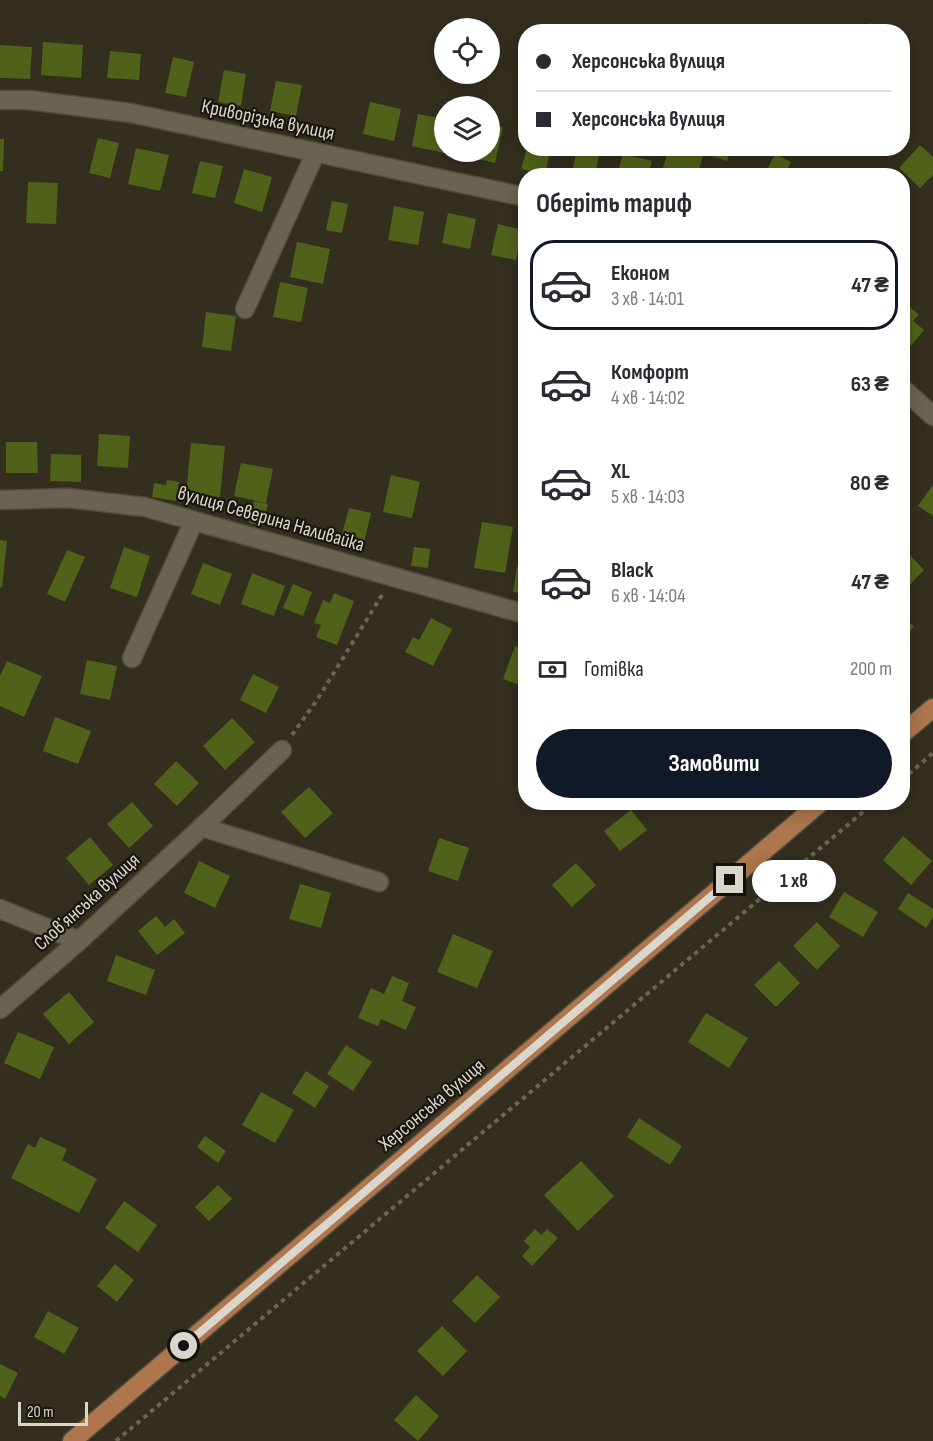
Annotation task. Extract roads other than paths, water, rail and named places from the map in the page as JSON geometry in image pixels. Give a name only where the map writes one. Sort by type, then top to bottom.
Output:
[{"type":"main road","points":[[910,727],[933,708]]},
{"type":"main road","name":"Херсонська вулиця","points":[[72,1441],[812,810]]},
{"type":"street","name":"Криворізька вулиця","points":[[0,100],[29,100],[131,113],[518,196]]},
{"type":"street","points":[[245,309],[315,154]]},
{"type":"street","points":[[910,395],[933,416]]},
{"type":"street","name":"вулиця Северина Наливайка","points":[[0,500],[68,498],[145,507],[518,612]]},
{"type":"street","points":[[132,658],[194,521]]},
{"type":"street","name":"Словʼянська вулиця","points":[[0,1009],[79,941],[282,750]]},
{"type":"street","points":[[202,827],[379,882]]},
{"type":"street","points":[[0,909],[79,941]]}]
